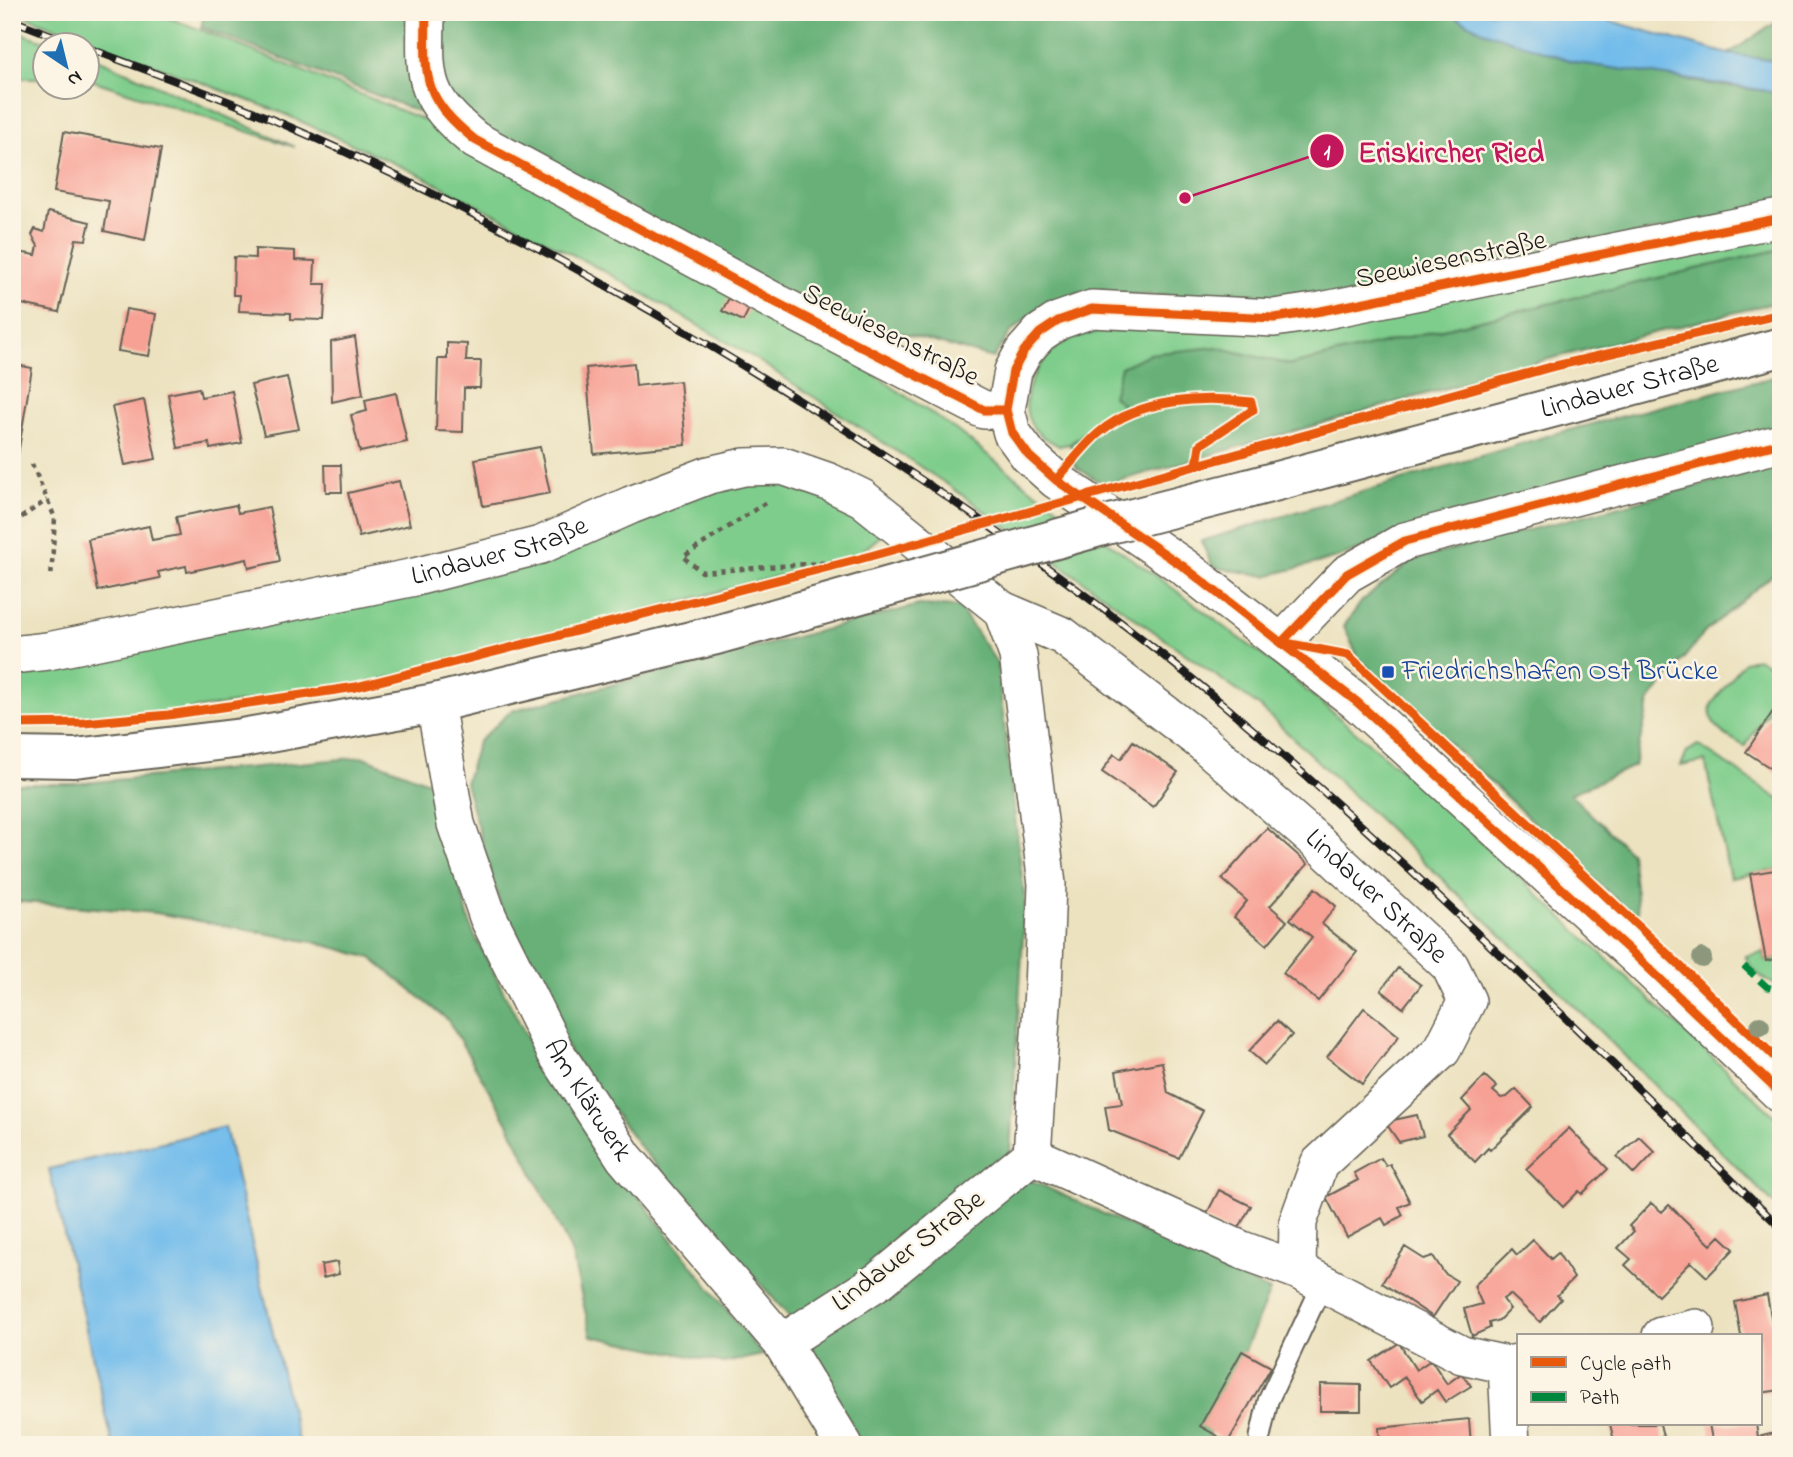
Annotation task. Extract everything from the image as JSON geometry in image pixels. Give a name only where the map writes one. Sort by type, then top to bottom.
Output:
[{"type":"main road","name":"Lindauer Straße","points":[[12,757],[75,758],[228,740],[435,703],[716,635],[1106,525],[1781,347]]},
{"type":"street","name":"Seewiesenstraße","points":[[425,12],[425,67],[429,87],[439,106],[475,140],[777,303],[984,410],[1006,410],[1013,371],[1024,351],[1040,332],[1092,309],[1274,318],[1333,309],[1781,218]]},
{"type":"street","points":[[1006,410],[1012,433],[1028,456],[1056,480],[1184,568],[1357,702],[1638,958],[1781,1094]]},
{"type":"street","points":[[1282,642],[1347,573],[1405,541],[1781,443]]},
{"type":"street","name":"Lindauer Straße","points":[[12,655],[48,651],[402,579],[541,545],[631,505],[709,475],[744,467],[783,466],[829,482],[862,498],[1002,610],[1063,636],[1202,742],[1317,841],[1451,966],[1467,1001],[1442,1050],[1319,1164],[1298,1222],[1310,1276]]},
{"type":"street","points":[[1002,610],[1018,655],[1047,884],[1032,1155],[1242,1250],[1310,1276],[1462,1355],[1513,1364],[1511,1445]]},
{"type":"street","name":"Am Klärwerk","points":[[435,703],[456,824],[488,917],[556,1052],[624,1157],[782,1343],[844,1445]]},
{"type":"street","name":"Lindauer Straße","points":[[782,1343],[880,1280],[1032,1155]]},
{"type":"lane","points":[[1260,1437],[1268,1401],[1310,1276]]},
{"type":"path","points":[[32,464],[55,518],[51,579]]},
{"type":"path","points":[[783,466],[771,499],[683,557],[702,572],[843,561]]},
{"type":"path","points":[[12,518],[19,519],[47,500]]},
{"type":"green space","points":[[14,12],[152,12],[429,122],[776,308],[956,430],[1030,488],[1162,580],[1281,669],[1439,802],[1781,1122],[1781,1211],[1534,966],[1260,707],[948,485],[751,356],[602,270],[418,174],[282,113],[102,45],[102,32],[67,32]]},
{"type":"green space","points":[[205,12],[1446,12],[1483,31],[1696,82],[1781,93],[1781,204],[1311,302],[1079,292],[1037,309],[1010,333],[993,358],[781,300],[476,134],[201,27]]},
{"type":"green space","points":[[1781,19],[1781,62],[1728,54]]},
{"type":"green space","points":[[12,30],[32,37],[32,78],[12,78]]},
{"type":"green space","points":[[102,61],[107,63],[295,147],[102,84]]},
{"type":"green space","points":[[1781,229],[1781,249],[1291,365],[1216,347],[1123,405],[1070,444],[1059,446],[1045,438],[1035,430],[1028,416],[1028,391],[1040,366],[1057,347],[1085,335]]},
{"type":"green space","points":[[1781,249],[1781,301],[1549,359],[1104,485],[1076,467],[1070,444],[1123,405],[1113,396],[1121,367],[1149,354],[1216,347],[1291,365]]},
{"type":"green space","points":[[1781,375],[1781,438],[1408,532],[1337,558],[1266,576],[1213,567],[1201,541],[1550,435]]},
{"type":"green space","points":[[1781,464],[1781,571],[1776,572],[1705,632],[1650,700],[1634,766],[1570,794],[1631,853],[1639,921],[1358,658],[1344,626],[1362,601],[1413,560]]},
{"type":"green space","points":[[711,480],[827,484],[882,535],[856,556],[357,686],[166,713],[84,721],[12,724],[12,660],[414,581]]},
{"type":"green space","points":[[919,605],[959,607],[997,663],[1025,903],[1009,1170],[1270,1291],[1205,1445],[856,1445],[801,1330],[640,1147],[570,1053],[504,918],[465,783],[478,742],[511,711]]},
{"type":"green space","points":[[1757,658],[1781,672],[1781,692],[1745,746],[1720,731],[1712,720],[1711,705],[1744,662]]},
{"type":"green space","points":[[1698,745],[1779,799],[1781,797],[1781,869],[1730,878],[1705,761],[1681,766],[1687,752]]},
{"type":"green space","points":[[364,757],[431,783],[472,930],[538,1059],[611,1161],[762,1355],[724,1363],[591,1336],[571,1251],[508,1123],[448,1020],[371,958],[318,943],[156,913],[12,901],[12,784],[72,784]]},
{"type":"green space","points":[[1764,952],[1766,961],[1781,958],[1781,987],[1760,975],[1745,956]]},
{"type":"water","points":[[1446,12],[1579,12],[1728,54],[1781,62],[1781,93],[1578,63],[1483,31]]},
{"type":"water","points":[[225,1127],[299,1445],[113,1445],[49,1169]]},
{"type":"building","points":[[64,132],[161,149],[145,240],[104,231],[109,201],[54,192]]},
{"type":"building","points":[[48,212],[90,222],[86,240],[76,239],[59,312],[12,302],[12,251],[36,255],[38,246],[32,235],[35,229],[44,232]]},
{"type":"building","points":[[255,249],[295,251],[295,260],[315,261],[314,284],[326,284],[324,320],[291,319],[291,313],[239,311],[240,295],[233,295],[234,257],[255,258]]},
{"type":"building","points":[[730,296],[750,307],[743,321],[722,311]]},
{"type":"building","points":[[126,309],[156,314],[149,356],[118,351]]},
{"type":"building","points":[[355,337],[363,395],[332,402],[331,342]]},
{"type":"building","points":[[447,343],[467,344],[466,361],[481,361],[480,388],[464,388],[463,432],[436,431],[438,359],[447,359]]},
{"type":"building","points":[[634,363],[636,386],[680,381],[686,445],[594,454],[586,368]]},
{"type":"building","points":[[12,364],[32,368],[14,480],[12,480]]},
{"type":"building","points":[[287,377],[299,429],[264,435],[251,385]]},
{"type":"building","points":[[199,388],[201,397],[232,391],[242,443],[210,449],[209,443],[178,448],[168,394]]},
{"type":"building","points":[[396,393],[407,442],[360,452],[351,415],[367,411],[365,400]]},
{"type":"building","points":[[144,400],[156,459],[125,465],[112,407]]},
{"type":"building","points":[[540,447],[550,493],[483,506],[475,459]]},
{"type":"building","points":[[325,465],[341,465],[342,492],[326,492]]},
{"type":"building","points":[[399,481],[410,525],[359,537],[348,493]]},
{"type":"building","points":[[236,505],[238,513],[269,507],[280,561],[249,568],[247,559],[187,572],[186,566],[158,572],[160,578],[98,591],[88,539],[149,526],[152,540],[180,535],[176,517]]},
{"type":"building","points":[[1781,699],[1781,775],[1746,752]]},
{"type":"building","points":[[1133,741],[1178,772],[1153,807],[1102,772],[1114,754],[1121,759]]},
{"type":"building","points":[[1267,828],[1308,864],[1270,906],[1287,921],[1267,945],[1234,917],[1247,901],[1222,879]]},
{"type":"building","points":[[1781,869],[1781,958],[1766,961],[1750,874]]},
{"type":"building","points":[[1315,888],[1336,906],[1322,924],[1357,952],[1318,1001],[1283,973],[1312,937],[1290,919]]},
{"type":"building","points":[[1398,968],[1421,985],[1403,1008],[1381,990]]},
{"type":"building","points":[[1364,1008],[1399,1036],[1362,1084],[1327,1057]]},
{"type":"building","points":[[1277,1021],[1292,1035],[1265,1065],[1249,1051]]},
{"type":"building","points":[[1162,1062],[1168,1093],[1203,1111],[1179,1158],[1109,1130],[1105,1106],[1122,1104],[1116,1071]]},
{"type":"building","points":[[1485,1076],[1497,1087],[1493,1091],[1501,1098],[1507,1097],[1516,1089],[1533,1107],[1475,1162],[1447,1134],[1471,1110],[1462,1100]]},
{"type":"building","points":[[1417,1115],[1423,1136],[1399,1142],[1385,1122]]},
{"type":"building","points":[[1569,1128],[1608,1169],[1582,1194],[1579,1191],[1563,1207],[1526,1169]]},
{"type":"building","points":[[1639,1136],[1655,1152],[1634,1174],[1617,1157]]},
{"type":"building","points":[[1381,1158],[1386,1166],[1390,1164],[1410,1202],[1399,1207],[1403,1215],[1386,1225],[1382,1218],[1347,1237],[1326,1197],[1358,1180],[1354,1173]]},
{"type":"building","points":[[1219,1190],[1251,1206],[1235,1235],[1204,1219]]},
{"type":"building","points":[[1651,1203],[1662,1212],[1669,1205],[1711,1245],[1720,1236],[1734,1249],[1707,1277],[1691,1262],[1658,1296],[1625,1265],[1631,1259],[1618,1248],[1634,1231],[1629,1226]]},
{"type":"building","points":[[1533,1240],[1551,1259],[1558,1253],[1574,1278],[1557,1295],[1561,1299],[1540,1322],[1510,1294],[1503,1299],[1510,1309],[1499,1320],[1489,1323],[1490,1328],[1472,1336],[1464,1309],[1482,1304],[1474,1286],[1512,1249],[1517,1255]]},
{"type":"building","points":[[1405,1247],[1424,1259],[1433,1256],[1444,1273],[1457,1281],[1433,1317],[1382,1283]]},
{"type":"building","points":[[337,1262],[339,1274],[323,1278],[321,1265]]},
{"type":"building","points":[[1767,1295],[1774,1333],[1781,1332],[1781,1390],[1762,1393],[1762,1334],[1741,1334],[1735,1302]]},
{"type":"building","points":[[1399,1343],[1416,1370],[1431,1360],[1447,1384],[1462,1373],[1471,1386],[1445,1402],[1437,1390],[1422,1401],[1405,1377],[1389,1388],[1371,1361]]},
{"type":"building","points":[[1242,1351],[1271,1367],[1228,1442],[1200,1426]]},
{"type":"building","points":[[1320,1384],[1361,1385],[1361,1411],[1320,1411]]},
{"type":"building","points":[[1469,1419],[1471,1445],[1380,1445],[1379,1428]]},
{"type":"building","points":[[1610,1426],[1660,1426],[1665,1445],[1615,1445]]},
{"type":"building","points":[[1709,1426],[1756,1426],[1758,1437],[1775,1433],[1777,1445],[1713,1445]]},
{"type":"railway","points":[[12,20],[43,32]]},
{"type":"railway","points":[[102,53],[283,124],[357,157],[502,229],[714,348],[900,465],[995,530],[1179,668],[1296,767],[1507,961],[1781,1228]]},
{"type":"marked path","points":[[1744,966],[1767,987],[1781,991]]},
{"type":"cycle path","points":[[426,12],[426,54],[430,84],[444,111],[475,140],[777,303],[984,410],[1006,410]]},
{"type":"cycle path","points":[[1781,218],[1321,311],[1274,318],[1092,309],[1058,321],[1040,333],[1024,351],[1013,371],[1006,410],[1012,433],[1029,456],[1056,480],[1184,567],[1357,702],[1638,958],[1781,1094]]},
{"type":"cycle path","points":[[12,724],[84,723],[168,715],[356,687],[856,560],[1551,367],[1781,314]]},
{"type":"cycle path","points":[[1056,480],[1100,432],[1134,412],[1192,400],[1251,402],[1253,410],[1200,445],[1197,465]]},
{"type":"cycle path","points":[[1282,642],[1347,574],[1405,541],[1781,443]]},
{"type":"cycle path","points":[[1286,643],[1348,655],[1781,1063]]},
{"type":"place","name":"Eriskircher Ried","points":[[1185,198]]},
{"type":"place","name":"Friedrichshafen Ost Brücke","points":[[1388,672]]}]
